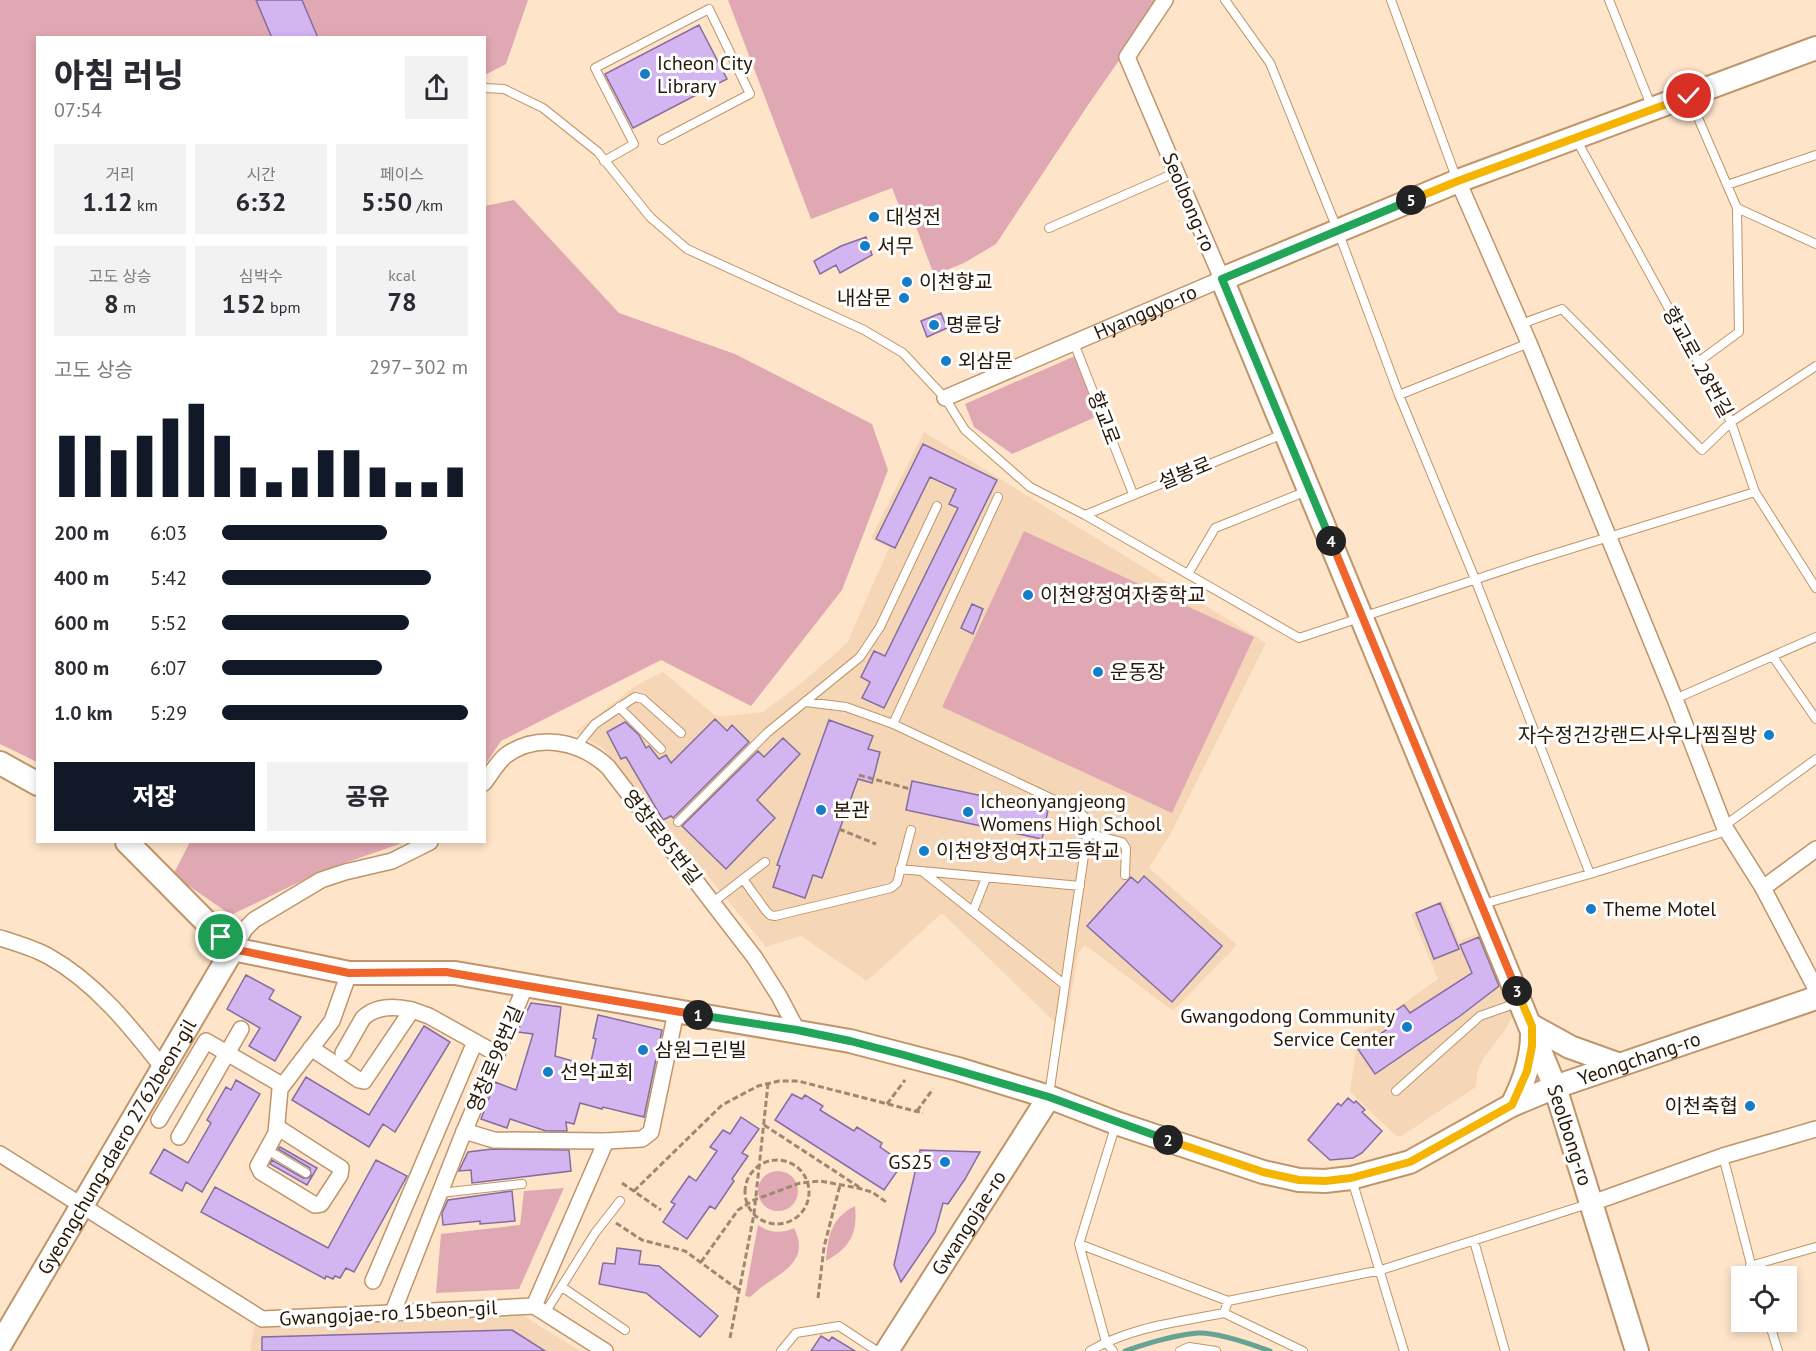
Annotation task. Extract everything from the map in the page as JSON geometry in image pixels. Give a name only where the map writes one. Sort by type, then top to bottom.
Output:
[{"type":"street","name":"Seolbong-ro","points":[[1166,0],[1127,57],[1286,432],[1532,1026],[1555,1087],[1636,1351]]},
{"type":"street","name":"Hyanggyo-ro","points":[[945,398],[1458,181],[1816,48]]},
{"type":"street","points":[[1458,181],[1529,343],[1726,829],[1763,888],[1816,989]]},
{"type":"street","name":"영창로85번길","points":[[486,780],[503,758],[522,745],[541,741],[578,746],[589,751],[608,767],[755,958],[797,1030]]},
{"type":"street","points":[[0,763],[36,783]]},
{"type":"street","points":[[128,843],[233,949],[245,929],[254,920],[321,880],[392,861],[428,843]]},
{"type":"street","points":[[1763,888],[1816,849]]},
{"type":"street","points":[[0,938],[45,954],[74,971],[127,1021],[163,1068]]},
{"type":"street","name":"Yeongchang-ro","points":[[233,949],[349,973],[446,972],[676,1012],[797,1030],[850,1041],[1049,1097],[1116,1123],[1263,1172],[1325,1181],[1351,1178],[1410,1162],[1512,1105],[1555,1087],[1816,998]]},
{"type":"street","name":"Gyeongchung-daero 2762beon-gil","points":[[0,1345],[233,949]]},
{"type":"street","points":[[277,1127],[339,1166],[341,1172],[321,1204],[315,1205],[261,1172],[258,1166],[277,1127],[279,1092],[282,1085],[332,1021],[349,973]]},
{"type":"street","name":"영창로98번길","points":[[393,1312],[464,1131],[525,987]]},
{"type":"street","points":[[343,1053],[367,1014],[391,1007],[412,1010],[429,1016],[496,1054]]},
{"type":"street","points":[[311,1048],[364,1081],[412,1010]]},
{"type":"street","points":[[605,1351],[540,1310],[606,1141],[642,1139],[651,1132],[676,1012]]},
{"type":"street","points":[[1512,1105],[1527,1071],[1531,1054],[1532,1026],[1570,1047],[1620,1065]]},
{"type":"street","points":[[179,1137],[241,1029]]},
{"type":"street","points":[[159,1120],[203,1042],[206,1041],[282,1085]]},
{"type":"street","points":[[373,1281],[475,1042]]},
{"type":"street","name":"Gwangojae-ro","points":[[887,1351],[1049,1097]]},
{"type":"street","points":[[1592,1203],[1723,1156],[1816,1129]]},
{"type":"street","name":"영창로98번길","points":[[464,1131],[494,1140],[606,1141]]},
{"type":"street","name":"Gwangojae-ro 15beon-gil","points":[[0,1154],[262,1319],[393,1312],[540,1310]]},
{"type":"lane","points":[[1225,0],[1270,63],[1590,874]]},
{"type":"lane","points":[[1390,0],[1458,181]]},
{"type":"lane","points":[[1608,0],[1653,109]]},
{"type":"lane","points":[[604,160],[634,144],[595,68],[709,9],[750,94],[662,140]]},
{"type":"lane","points":[[486,88],[504,89],[543,108],[598,152],[650,217],[687,249],[873,336],[903,353],[945,398],[965,430],[1030,487],[1085,515],[1299,638],[1475,579],[1755,492]]},
{"type":"lane","points":[[1689,96],[1737,208],[1739,332],[1698,362]]},
{"type":"lane","name":"향교로 .28번길","points":[[1575,138],[1731,422],[1755,492],[1816,588]]},
{"type":"lane","points":[[1727,185],[1816,155]]},
{"type":"lane","points":[[1049,228],[1177,172]]},
{"type":"lane","points":[[1737,208],[1816,244]]},
{"type":"lane","points":[[1521,324],[1562,309],[1702,450],[1731,422],[1816,366]]},
{"type":"lane","name":"향교로","points":[[1074,343],[1134,494]]},
{"type":"lane","points":[[1400,395],[1529,343]]},
{"type":"lane","name":"설봉로","points":[[1085,515],[1286,432]]},
{"type":"lane","points":[[1188,574],[1215,528],[1310,490]]},
{"type":"lane","points":[[893,723],[998,497]]},
{"type":"lane","points":[[678,822],[768,732],[860,657],[872,641],[937,506]]},
{"type":"lane","points":[[1675,699],[1816,637]]},
{"type":"lane","points":[[1773,657],[1816,719]]},
{"type":"lane","points":[[578,746],[595,724],[635,697],[641,698],[681,733]]},
{"type":"lane","points":[[806,702],[846,707],[893,723],[1078,811],[1088,823],[1049,1097]]},
{"type":"lane","points":[[619,707],[661,749]]},
{"type":"lane","points":[[1481,904],[1590,874],[1726,829],[1816,759]]},
{"type":"lane","points":[[743,879],[766,911],[774,916],[891,888],[897,883],[911,830]]},
{"type":"lane","points":[[1087,833],[1122,842],[1126,848],[1125,874]]},
{"type":"lane","points":[[712,903],[765,862]]},
{"type":"lane","points":[[900,869],[1080,886]]},
{"type":"lane","points":[[922,871],[1065,985]]},
{"type":"lane","points":[[973,911],[986,878]]},
{"type":"lane","points":[[1396,1091],[1480,1016],[1521,1001]]},
{"type":"lane","points":[[1110,1347],[1079,1244],[1116,1123]]},
{"type":"lane","points":[[266,1149],[306,1173]]},
{"type":"lane","points":[[1723,1156],[1750,1266],[1816,1247]]},
{"type":"lane","points":[[1351,1178],[1404,1351]]},
{"type":"lane","points":[[440,1193],[522,1184]]},
{"type":"lane","points":[[540,1310],[562,1287],[620,1201]]},
{"type":"lane","points":[[1079,1244],[1228,1301],[1381,1270],[1592,1203]]},
{"type":"lane","points":[[1474,1241],[1505,1351]]},
{"type":"lane","points":[[562,1287],[625,1330]]},
{"type":"lane","points":[[1224,1313],[1228,1301]]},
{"type":"lane","points":[[1090,1351],[1110,1347],[1153,1327],[1224,1313],[1303,1351]]},
{"type":"lane","points":[[781,1351],[791,1337],[802,1330],[839,1326],[877,1351]]},
{"type":"lane","points":[[1772,1332],[1778,1351]]},
{"type":"lane","points":[[1180,1351],[1189,1347],[1216,1351]]},
{"type":"path","points":[[859,775],[910,789]]},
{"type":"path","points":[[839,829],[876,844]]},
{"type":"path","points":[[887,1104],[905,1080]]},
{"type":"path","points":[[634,1191],[722,1105],[740,1094],[768,1084],[798,1081],[923,1113]]},
{"type":"path","points":[[729,1338],[754,1214],[768,1084]]},
{"type":"path","points":[[917,1111],[933,1089]]},
{"type":"path","points":[[764,1124],[863,1190]]},
{"type":"path","points":[[772,1160],[783,1160],[793,1164],[801,1171],[807,1182],[809,1191],[803,1210],[786,1222],[776,1224],[765,1221],[754,1214],[748,1204],[745,1189],[748,1179],[759,1165],[772,1160]]},
{"type":"path","points":[[701,1262],[734,1214],[756,1199],[807,1182],[820,1181],[872,1192],[886,1202]]},
{"type":"path","points":[[622,1183],[662,1210]]},
{"type":"path","points":[[818,1298],[824,1247],[840,1185]]},
{"type":"path","points":[[608,1217],[642,1240],[685,1251],[740,1291]]},
{"type":"shaded area","points":[[0,0],[528,0],[506,64],[486,74],[486,36],[36,36],[36,762],[0,744]]},
{"type":"shaded area","points":[[728,0],[1161,0],[996,244],[964,263],[934,275],[912,216],[904,218],[892,188],[811,219]]},
{"type":"shaded area","points":[[514,200],[619,313],[735,354],[872,424],[888,470],[842,590],[751,706],[661,660],[501,741],[486,764],[486,206]]},
{"type":"shaded area","points":[[1075,356],[1098,416],[1012,454],[974,427],[965,404]]},
{"type":"shaded area","points":[[924,432],[1266,643],[1171,833],[1149,868],[1237,945],[1173,1011],[1085,945],[1078,954],[1065,1032],[942,913],[867,981],[801,936],[766,947],[603,748],[575,732],[637,685],[663,672],[717,717],[763,712],[805,680],[847,643],[889,548],[871,538]]},
{"type":"shaded area","name":"운동장","points":[[1024,531],[1254,637],[1172,813],[942,707]]},
{"type":"shaded area","points":[[189,843],[402,843],[322,871],[231,915],[173,875]]},
{"type":"shaded area","points":[[1443,901],[1459,941],[1485,931],[1510,988],[1513,1015],[1505,1030],[1483,1059],[1477,1074],[1476,1087],[1400,1137],[1395,1135],[1350,1092],[1358,1036],[1438,979],[1411,914]]},
{"type":"shaded area","points":[[778,1171],[792,1177],[798,1191],[792,1205],[778,1211],[764,1205],[758,1191],[764,1177]]},
{"type":"shaded area","points":[[564,1188],[519,1289],[436,1293],[441,1234],[520,1225],[524,1191]]},
{"type":"shaded area","points":[[855,1206],[856,1216],[851,1239],[841,1251],[826,1261],[832,1229],[841,1216]]},
{"type":"shaded area","points":[[758,1225],[776,1232],[794,1228],[799,1246],[798,1254],[790,1266],[750,1297],[745,1296]]},
{"type":"shaded area","points":[[519,1313],[580,1351],[250,1351],[254,1327]]},
{"type":"building","points":[[256,0],[302,0],[317,36],[271,36]]},
{"type":"building","points":[[699,25],[727,79],[633,128],[605,74]]},
{"type":"building","points":[[866,237],[872,255],[840,273],[836,265],[820,274],[814,261],[841,246]]},
{"type":"building","name":"명륜당","points":[[941,313],[947,328],[927,337],[921,321]]},
{"type":"building","points":[[923,444],[997,480],[884,708],[862,698],[870,682],[861,677],[874,651],[885,656],[958,508],[949,504],[956,489],[930,477],[895,548],[876,539]]},
{"type":"building","points":[[972,604],[983,609],[973,634],[961,628]]},
{"type":"building","points":[[715,719],[727,731],[732,725],[749,742],[673,818],[671,816],[663,820],[626,757],[621,759],[607,732],[625,722],[639,735],[646,748],[649,746],[659,759],[666,755],[671,763]]},
{"type":"building","name":"본관","points":[[829,720],[873,736],[868,749],[880,752],[872,783],[858,779],[822,878],[813,875],[805,898],[773,887],[780,866],[777,865]]},
{"type":"building","points":[[783,738],[800,754],[757,800],[775,818],[726,869],[682,826],[758,751],[764,757]]},
{"type":"building","points":[[912,781],[1048,810],[1042,839],[906,810]]},
{"type":"building","points":[[1144,876],[1222,946],[1172,1002],[1087,926],[1131,877],[1138,883]]},
{"type":"building","points":[[1440,903],[1459,949],[1434,959],[1416,913]]},
{"type":"building","points":[[1479,937],[1499,986],[1460,1016],[1375,1074],[1358,1049],[1389,1028],[1383,1019],[1404,1005],[1410,1013],[1472,973],[1460,945]]},
{"type":"building","points":[[246,975],[274,990],[269,999],[301,1017],[275,1061],[249,1046],[260,1028],[227,1009]]},
{"type":"building","points":[[531,1003],[561,1007],[555,1056],[590,1066],[598,1015],[662,1030],[644,1117],[580,1103],[574,1124],[566,1122],[567,1131],[546,1131],[510,1119],[507,1128],[481,1119],[495,1082],[516,1090],[533,1034],[517,1032]]},
{"type":"building","points":[[424,1026],[450,1042],[395,1132],[383,1124],[369,1147],[292,1100],[306,1077],[369,1115]]},
{"type":"building","points":[[236,1080],[260,1094],[202,1192],[186,1182],[182,1191],[150,1173],[164,1149],[188,1163],[211,1123],[207,1120],[226,1087],[231,1090]]},
{"type":"building","points":[[792,1094],[802,1099],[805,1095],[823,1106],[820,1110],[854,1131],[857,1127],[882,1143],[880,1147],[903,1163],[884,1190],[775,1120]]},
{"type":"building","points":[[1348,1098],[1354,1103],[1356,1101],[1365,1110],[1362,1112],[1382,1131],[1362,1153],[1353,1158],[1330,1160],[1308,1140],[1338,1103],[1341,1106]]},
{"type":"building","points":[[741,1117],[759,1129],[742,1153],[748,1156],[715,1209],[710,1206],[687,1239],[663,1222],[675,1204],[671,1202],[689,1176],[696,1181],[717,1151],[710,1147],[723,1130],[730,1134]]},
{"type":"building","points":[[280,1147],[317,1168],[307,1185],[270,1164],[272,1160],[303,1178],[311,1176],[310,1168],[278,1149]]},
{"type":"building","points":[[492,1149],[569,1150],[571,1171],[472,1183],[471,1170],[459,1171],[468,1152]]},
{"type":"building","points":[[920,1150],[980,1152],[948,1204],[943,1203],[935,1232],[901,1282],[894,1265]]},
{"type":"building","points":[[376,1160],[407,1176],[354,1272],[346,1268],[340,1278],[335,1276],[333,1279],[326,1276],[325,1279],[201,1212],[215,1187],[328,1248]]},
{"type":"building","points":[[512,1191],[515,1221],[480,1224],[480,1221],[443,1225],[442,1213],[448,1200]]},
{"type":"building","points":[[617,1248],[641,1251],[639,1264],[659,1266],[718,1316],[700,1337],[646,1293],[599,1284],[603,1263],[615,1264]]},
{"type":"building","points":[[512,1330],[545,1351],[262,1351],[262,1337]]},
{"type":"building","points":[[821,1336],[829,1341],[832,1337],[855,1351],[811,1351]]},
{"type":"waterway","points":[[1125,1351],[1170,1337],[1198,1333],[1225,1336],[1270,1351]]},
{"type":"place","name":"Icheon City Library","points":[[645,74]]},
{"type":"place","name":"대성전","points":[[874,217]]},
{"type":"place","name":"서무","points":[[865,246]]},
{"type":"place","name":"이천향교","points":[[907,282]]},
{"type":"place","name":"내삼문","points":[[904,298]]},
{"type":"place","name":"명륜당","points":[[934,325]]},
{"type":"place","name":"외삼문","points":[[946,361]]},
{"type":"place","name":"이천양정여자중학교","points":[[1028,595]]},
{"type":"place","name":"운동장","points":[[1098,672]]},
{"type":"place","name":"자수정건강랜드사우나찜질방","points":[[1769,735]]},
{"type":"place","name":"본관","points":[[821,810]]},
{"type":"place","name":"Icheonyangjeong Womens High School","points":[[968,812]]},
{"type":"place","name":"이천양정여자고등학교","points":[[924,851]]},
{"type":"place","name":"Theme Motel","points":[[1591,909]]},
{"type":"place","name":"Gwangodong Community Service Center","points":[[1407,1027]]},
{"type":"place","name":"삼원그린빌","points":[[643,1050]]},
{"type":"place","name":"선악교회","points":[[548,1072]]},
{"type":"place","name":"이천축협","points":[[1750,1106]]},
{"type":"place","name":"GS25","points":[[945,1162]]},
{"type":"route","points":[[221,937],[233,949],[349,973],[446,972],[676,1012],[797,1030],[850,1041],[1049,1097],[1116,1123],[1263,1172],[1299,1180],[1325,1181],[1366,1175],[1393,1168],[1424,1155],[1512,1105],[1522,1087],[1527,1071],[1532,1046],[1532,1026],[1222,279],[1458,181],[1689,96]]}]
